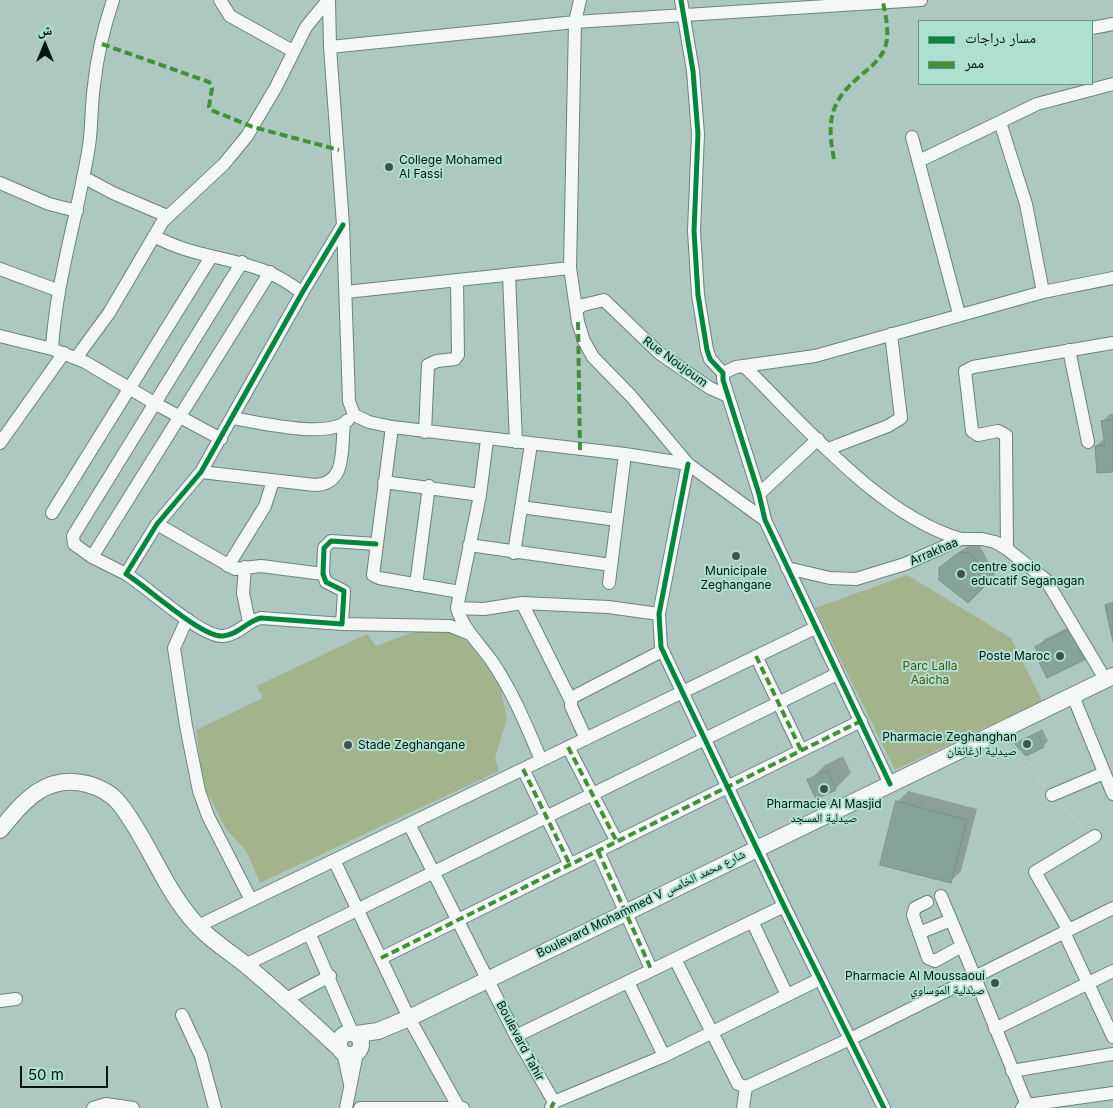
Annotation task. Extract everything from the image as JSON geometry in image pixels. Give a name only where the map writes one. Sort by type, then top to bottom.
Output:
[{"type":"main road","name":"Boulevard Mohammed V شارع محمد الخامس","points":[[351,1042],[409,1018],[488,980],[1109,677]]},
{"type":"main road","points":[[0,830],[26,798],[39,789],[53,783],[82,783],[100,789],[119,803],[166,883],[198,926],[304,1015],[351,1042]]},
{"type":"street","points":[[64,353],[57,290],[83,177],[89,145],[94,85],[106,24],[114,0]]},
{"type":"street","points":[[220,0],[230,16],[293,51]]},
{"type":"street","points":[[0,443],[64,353],[109,313],[154,236],[168,216],[224,164],[247,136],[276,87],[313,15],[329,0]]},
{"type":"street","points":[[329,0],[330,48],[344,225],[349,400],[354,415],[376,424],[426,432],[626,454],[688,464]]},
{"type":"street","points":[[580,0],[575,22],[570,268],[578,322],[587,350],[631,396],[688,464],[765,520]]},
{"type":"street","points":[[681,0],[697,116],[694,231],[698,295],[707,350],[710,360],[723,374],[765,520],[890,784]]},
{"type":"street","points":[[330,48],[575,22],[921,0]]},
{"type":"street","points":[[1093,28],[1113,24]]},
{"type":"street","points":[[919,161],[1037,104],[1113,84]]},
{"type":"street","points":[[1000,122],[1026,204],[1043,292]]},
{"type":"street","points":[[912,137],[959,314]]},
{"type":"street","points":[[83,177],[113,193],[168,216]]},
{"type":"street","points":[[0,183],[48,204],[76,211]]},
{"type":"street","points":[[126,574],[157,524],[201,472],[302,293],[344,225]]},
{"type":"street","points":[[154,236],[181,250],[242,262],[270,272],[289,282],[302,293]]},
{"type":"street","points":[[52,513],[211,257]]},
{"type":"street","points":[[242,262],[73,536],[74,544],[92,557],[126,574],[187,619],[220,636],[233,633],[249,622],[261,618],[342,624],[450,626],[470,634]]},
{"type":"street","points":[[346,292],[570,268]]},
{"type":"street","points":[[0,269],[57,290]]},
{"type":"street","points":[[92,557],[270,272]]},
{"type":"street","points":[[509,276],[516,442]]},
{"type":"street","points":[[723,374],[744,366],[815,356],[959,314],[1043,292],[1113,278]]},
{"type":"street","points":[[426,432],[428,366],[437,361],[455,359],[458,355],[457,281]]},
{"type":"street","name":"Rue Noujoum","points":[[577,309],[583,305],[604,300],[659,353],[703,383],[728,396]]},
{"type":"street","points":[[828,449],[888,426],[901,418],[891,334]]},
{"type":"street","points":[[0,336],[64,353],[221,438]]},
{"type":"street","points":[[1007,549],[1006,436],[1001,432],[978,435],[972,431],[965,371],[973,367],[1113,343]]},
{"type":"street","points":[[1070,350],[1088,442]]},
{"type":"street","points":[[744,366],[842,464],[927,526],[961,540]]},
{"type":"street","points":[[232,418],[319,429],[344,424],[354,415]]},
{"type":"street","points":[[201,472],[315,485],[331,482],[339,472],[344,424]]},
{"type":"street","points":[[392,427],[376,544],[374,576],[460,592]]},
{"type":"street","points":[[759,494],[818,439]]},
{"type":"street","points":[[487,440],[480,495],[458,608],[470,634],[492,660],[542,760]]},
{"type":"street","points":[[514,553],[531,444]]},
{"type":"street","points":[[609,583],[626,454]]},
{"type":"street","points":[[688,464],[659,614],[658,632],[662,651],[784,906],[884,1108]]},
{"type":"street","points":[[228,566],[265,506],[273,481]]},
{"type":"street","points":[[384,482],[429,486],[480,495]]},
{"type":"street","points":[[416,584],[429,486]]},
{"type":"street","points":[[520,507],[617,520]]},
{"type":"street","points":[[157,524],[234,568],[261,566],[323,574]]},
{"type":"street","name":"Arrakhaa","points":[[787,568],[830,578],[867,577],[905,564],[961,540],[982,539],[1007,549],[1035,569],[1054,589],[1109,677]]},
{"type":"street","points":[[342,624],[344,591],[329,585],[323,574],[324,548],[328,542],[337,541],[376,544]]},
{"type":"street","points":[[469,545],[514,553],[611,565]]},
{"type":"street","points":[[245,567],[243,592],[249,622]]},
{"type":"street","points":[[458,608],[484,609],[522,603],[608,607],[659,614]]},
{"type":"street","points":[[522,603],[570,700],[586,739]]},
{"type":"street","points":[[187,619],[174,648],[186,726],[199,791],[208,816],[251,900]]},
{"type":"street","points":[[198,926],[816,628]]},
{"type":"street","points":[[570,700],[573,696],[662,651]]},
{"type":"street","points":[[756,656],[801,750]]},
{"type":"street","points":[[245,964],[310,934],[837,674]]},
{"type":"street","points":[[1073,696],[1106,767],[1113,794]]},
{"type":"street","points":[[381,958],[861,720]]},
{"type":"street","points":[[568,747],[617,842]]},
{"type":"street","points":[[1052,795],[1106,767]]},
{"type":"street","points":[[523,769],[570,865]]},
{"type":"street","name":"Boulevard Tahir","points":[[409,824],[552,1105]]},
{"type":"street","points":[[1095,836],[1034,872],[1066,931],[1113,1037]]},
{"type":"street","points":[[598,851],[651,969]]},
{"type":"street","points":[[334,860],[409,1018],[459,1108]]},
{"type":"street","points":[[941,896],[1025,1107],[1052,1105],[1113,1093]]},
{"type":"street","points":[[926,902],[913,911],[919,933],[931,961],[935,961],[962,946]]},
{"type":"street","points":[[516,1036],[784,906]]},
{"type":"street","points":[[746,1088],[850,1039],[1113,908]]},
{"type":"street","points":[[919,933],[951,920]]},
{"type":"street","points":[[752,922],[787,996]]},
{"type":"street","points":[[310,934],[330,976],[351,1042],[350,1089],[346,1107],[463,1108]]},
{"type":"street","points":[[675,959],[738,1084],[746,1088]]},
{"type":"street","points":[[995,1029],[1113,971]]},
{"type":"street","points":[[286,999],[330,976]]},
{"type":"street","points":[[552,1105],[664,1056],[820,979]]},
{"type":"street","points":[[628,982],[664,1056]]},
{"type":"street","points":[[0,1001],[16,999]]},
{"type":"street","points":[[182,1015],[201,1056],[215,1108]]},
{"type":"street","points":[[1012,1071],[1113,1054]]},
{"type":"street","points":[[743,1108],[746,1088]]},
{"type":"street","points":[[93,1108],[106,1104],[133,1108]]},
{"type":"path","points":[[995,733],[1052,795],[1113,851]]},
{"type":"green space","name":"Parc Lalla Aaicha","points":[[907,575],[1011,638],[1042,701],[895,770],[815,608]]},
{"type":"green space","name":"Stade Zeghangane","points":[[416,631],[452,633],[477,647],[501,689],[507,719],[495,758],[499,771],[260,883],[247,852],[226,829],[203,784],[196,730],[263,698],[256,686],[367,634],[376,646]]},
{"type":"building","points":[[1113,420],[1113,472],[1097,473],[1095,446],[1105,445],[1101,421]]},
{"type":"building","name":"centre socio educatif Seganagan","points":[[960,552],[972,554],[988,583],[968,603],[939,580],[939,568]]},
{"type":"building","points":[[1113,603],[1113,642],[1105,605]]},
{"type":"building","name":"Poste Maroc","points":[[1071,629],[1086,659],[1047,678],[1034,652],[1037,651],[1035,647]]},
{"type":"building","points":[[1037,733],[1044,747],[1026,756],[1015,744]]},
{"type":"building","points":[[827,771],[836,790],[816,799],[807,780]]},
{"type":"building","points":[[896,801],[967,820],[951,883],[880,865]]},
{"type":"marked path","points":[[834,159],[831,124],[836,104],[849,86],[878,59],[883,52],[887,40],[883,2]]},
{"type":"marked path","points":[[102,44],[209,82],[212,88],[209,107],[211,110],[253,127],[339,150]]},
{"type":"marked path","points":[[578,322],[580,450]]},
{"type":"marked path","points":[[756,656],[801,750]]},
{"type":"marked path","points":[[381,958],[861,721]]},
{"type":"marked path","points":[[568,747],[617,842]]},
{"type":"marked path","points":[[523,769],[570,865]]},
{"type":"marked path","points":[[598,851],[651,969]]},
{"type":"marked path","points":[[551,1108],[554,1102]]},
{"type":"cycle path","points":[[681,0],[693,71],[698,134],[694,231],[698,295],[707,350],[710,359],[723,373],[723,380],[759,494],[765,520],[890,784]]},
{"type":"cycle path","points":[[343,225],[302,293],[201,472],[157,524],[126,574],[188,620],[214,634],[228,635],[261,618],[342,624],[344,591],[326,582],[323,574],[324,548],[331,541],[376,544]]},
{"type":"cycle path","points":[[688,464],[659,614],[661,647],[784,906],[884,1108]]},
{"type":"place","name":"College Mohamed Al Fassi","points":[[389,167]]},
{"type":"place","name":"Municipale Zeghangane","points":[[736,556]]},
{"type":"place","name":"centre socio educatif Seganagan","points":[[961,574]]},
{"type":"place","name":"Poste Maroc","points":[[1060,656]]},
{"type":"place","name":"Pharmacie Zeghanghan صيدلية ازغانغان","points":[[1027,744]]},
{"type":"place","name":"Stade Zeghangane","points":[[348,745]]},
{"type":"place","name":"Pharmacie Al Masjid صيدلية المسجد","points":[[824,789]]},
{"type":"place","name":"Pharmacie Al Moussaoui صيدلية الموساوي","points":[[995,983]]}]
